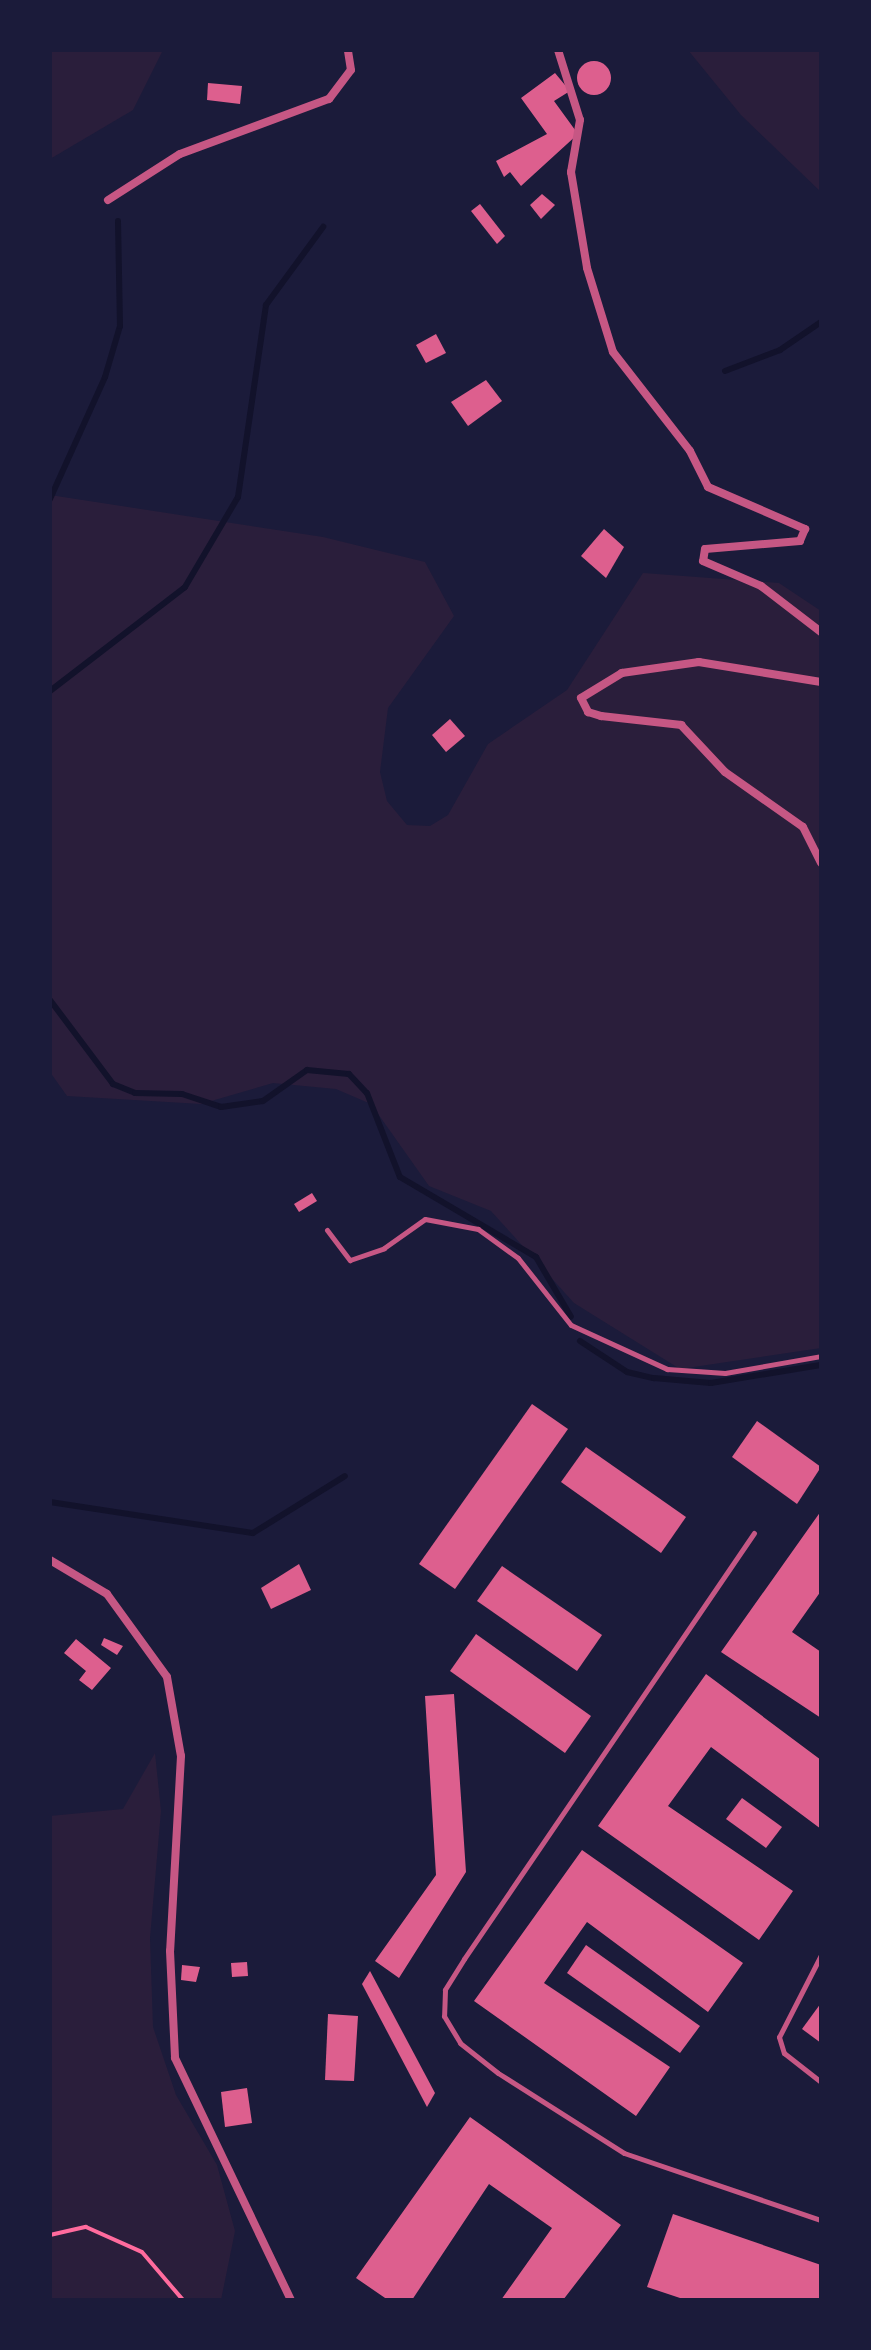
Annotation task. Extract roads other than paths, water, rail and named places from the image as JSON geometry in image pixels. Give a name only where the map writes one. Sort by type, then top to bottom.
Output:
[{"type":"street","points":[[108,200],[180,154],[329,99],[351,70],[348,50]]},
{"type":"street","points":[[558,50],[580,120],[571,172],[587,268],[613,352],[690,451],[708,487],[805,529],[800,541],[705,549],[703,561],[761,586],[821,632]]},
{"type":"street","points":[[821,682],[699,662],[622,673],[581,698],[601,716],[681,725],[725,772],[803,827],[821,863]]},
{"type":"street","points":[[50,1560],[107,1594],[167,1677],[181,1756],[170,1951],[175,2058],[291,2300]]},
{"type":"lane","points":[[327,1230],[350,1260],[384,1248],[425,1219],[478,1229],[518,1258],[571,1325],[667,1369],[725,1373],[821,1356]]},
{"type":"lane","points":[[754,1533],[464,1959],[445,1990],[444,2016],[460,2043],[498,2073],[624,2153],[821,2220]]},
{"type":"lane","points":[[821,1955],[779,2037],[784,2053],[821,2082]]},
{"type":"waterway","points":[[50,499],[105,377],[120,326],[118,221]]},
{"type":"waterway","points":[[50,691],[185,587],[238,497],[266,305],[323,227]]},
{"type":"waterway","points":[[725,371],[780,350],[821,322]]},
{"type":"waterway","points":[[50,1000],[113,1084],[135,1093],[182,1094],[221,1107],[263,1101],[307,1070],[349,1074],[367,1093],[400,1177],[536,1257],[571,1317]]},
{"type":"waterway","points":[[580,1341],[627,1372],[654,1378],[711,1383],[821,1365]]},
{"type":"waterway","points":[[50,1502],[253,1533],[345,1476]]}]
